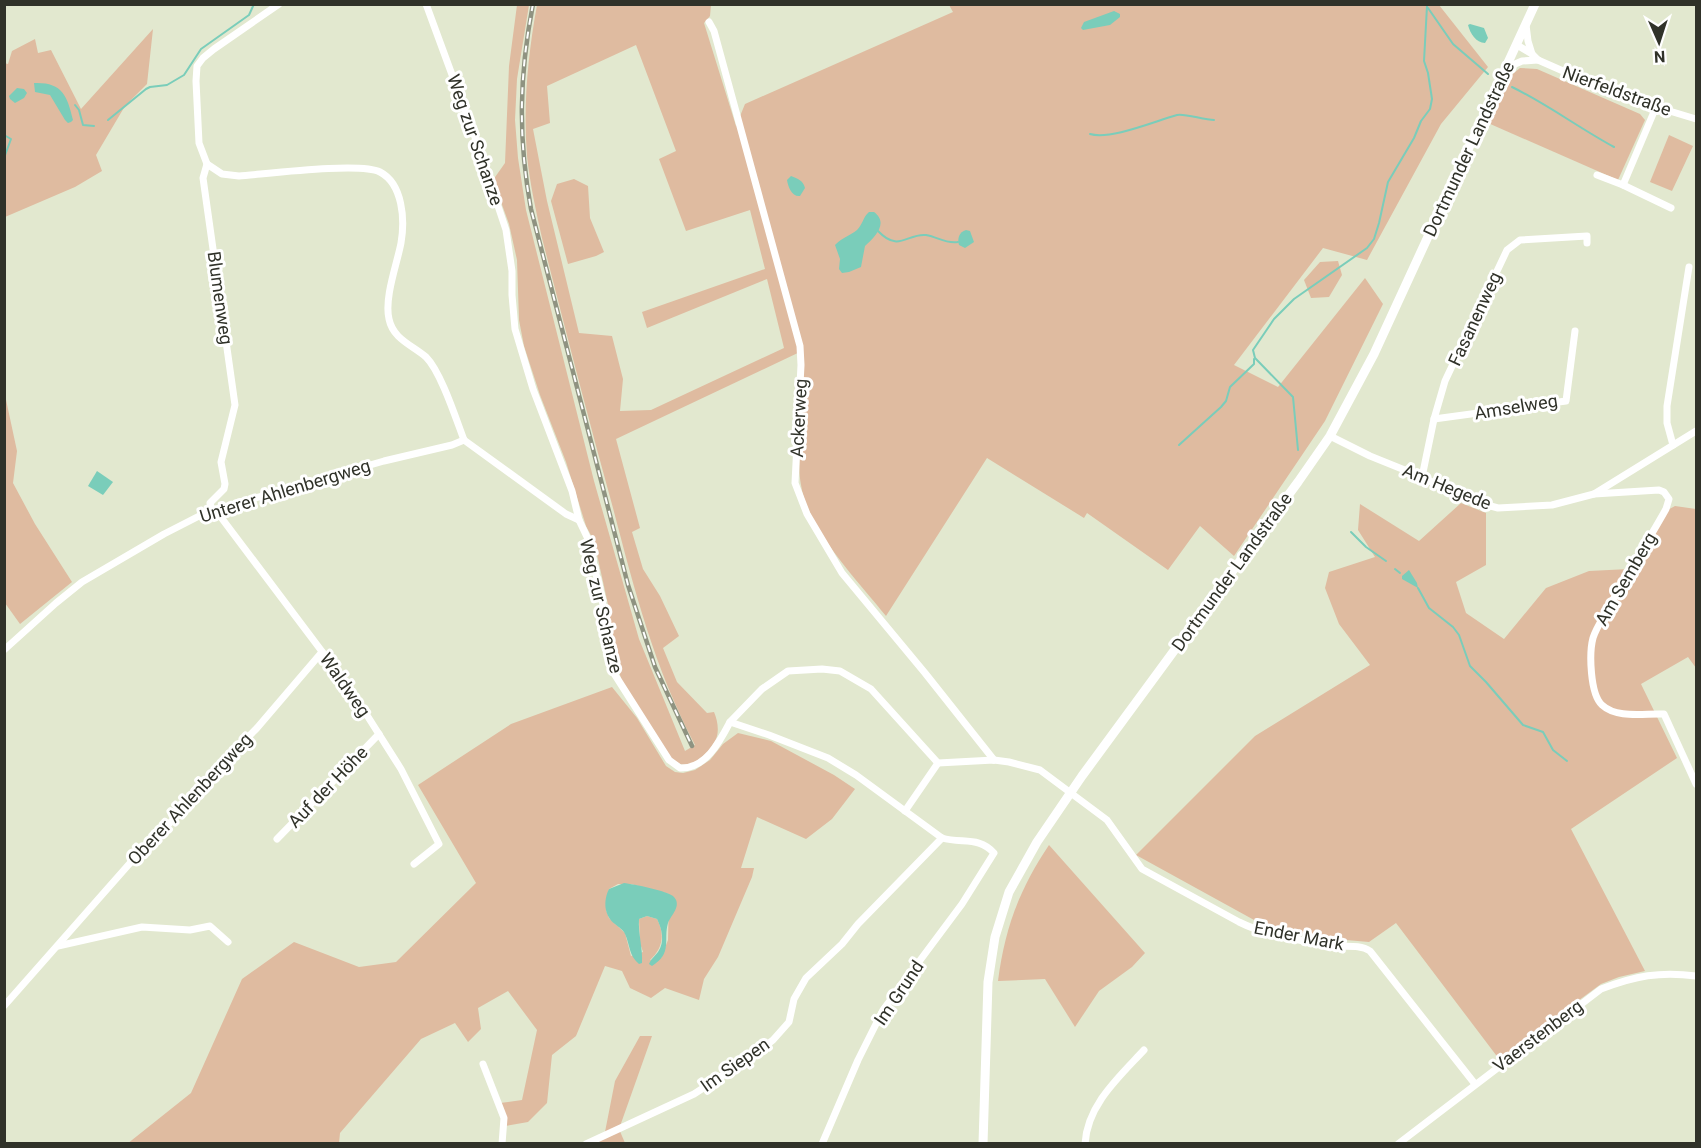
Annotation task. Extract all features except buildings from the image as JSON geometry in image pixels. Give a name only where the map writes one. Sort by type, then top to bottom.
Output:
[{"type":"main road","name":"Dortmunder Landstraße","points":[[983,1143],[988,982],[995,937],[1009,892],[1037,842],[1070,794],[1330,436],[1374,354],[1535,4]]},
{"type":"street","name":"Blumenweg","points":[[215,510],[210,503],[224,489],[221,462],[235,405],[203,178],[207,164],[199,143],[197,66],[203,58],[279,4]]},
{"type":"street","name":"Weg zur Schanze","points":[[426,4],[506,230],[512,271],[515,329],[533,388],[572,491],[579,520],[588,539],[604,609],[615,675],[669,760],[680,768],[690,768],[698,764],[714,750],[730,722],[762,689],[788,671],[822,669],[840,671],[871,689],[938,763]]},
{"type":"street","name":"Ackerweg","points":[[709,22],[717,42],[800,346],[795,483],[807,513],[842,573],[994,760]]},
{"type":"street","points":[[1526,25],[1532,54]]},
{"type":"street","name":"Nierfeldstraße","points":[[1517,45],[1538,60],[1620,96],[1696,119]]},
{"type":"street","points":[[1506,68],[1522,61],[1538,60]]},
{"type":"street","points":[[1623,185],[1656,107]]},
{"type":"street","points":[[207,164],[222,174],[238,176],[360,168],[380,172],[393,185],[400,199],[402,220],[401,240],[388,306],[388,318],[392,330],[428,358],[464,440],[566,514],[579,520]]},
{"type":"street","points":[[1597,175],[1671,208]]},
{"type":"street","name":"Fasanenweg","points":[[1422,477],[1434,419],[1446,381],[1507,250],[1520,240],[1587,236],[1587,243]]},
{"type":"street","points":[[1673,445],[1667,423],[1667,406],[1689,267]]},
{"type":"street","name":"Amselweg","points":[[1434,419],[1566,401],[1575,331]]},
{"type":"street","name":"Am Hegede","points":[[1330,436],[1468,500],[1498,508],[1552,505],[1594,494],[1696,431]]},
{"type":"street","name":"Unterer Ahlenbergweg","points":[[4,650],[82,582],[164,534],[215,510],[464,440]]},
{"type":"street","name":"Am Semberg","points":[[1594,494],[1659,490],[1664,492],[1669,499],[1666,509],[1593,636],[1592,675],[1594,690],[1600,704],[1611,711],[1649,715],[1664,714],[1696,784]]},
{"type":"street","name":"Waldweg","points":[[215,510],[351,690],[401,769],[439,844],[414,864]]},
{"type":"street","name":"Oberer Ahlenbergweg","points":[[4,1006],[153,837],[163,830],[183,809],[189,798],[257,728],[322,652]]},
{"type":"street","points":[[730,722],[828,758],[856,775],[942,838]]},
{"type":"street","name":"Auf der Höhe","points":[[277,839],[379,734]]},
{"type":"street","name":"Ender Mark","points":[[938,763],[994,760],[1040,770],[1107,820],[1142,869],[1251,928],[1335,946],[1365,948],[1370,951],[1474,1084]]},
{"type":"street","points":[[904,811],[938,763]]},
{"type":"street","name":"Im Grund","points":[[822,1143],[858,1060],[883,1010],[962,904],[994,853],[987,845],[942,838]]},
{"type":"street","name":"Im Siepen","points":[[586,1143],[694,1094],[773,1040],[789,1022],[794,999],[806,978],[842,944],[858,924],[942,838]]},
{"type":"street","points":[[58,946],[142,927],[190,930],[210,926],[228,942]]},
{"type":"street","name":"Vaerstenberg","points":[[1398,1143],[1601,989],[1647,974],[1696,976]]},
{"type":"street","points":[[1085,1143],[1089,1120],[1096,1106],[1144,1050]]},
{"type":"street","points":[[483,1064],[504,1118],[502,1143]]},
{"type":"shaded area","points":[[517,5],[529,5],[517,79],[515,120],[526,210],[594,481],[639,639],[685,751],[695,745],[668,687],[638,599],[568,339],[533,197],[527,156],[526,99],[537,5],[711,5],[710,16],[704,23],[736,126],[745,104],[953,12],[949,5],[1439,5],[1488,67],[1441,124],[1367,260],[1323,248],[1234,365],[1278,387],[1365,278],[1383,304],[1325,421],[1234,556],[1200,526],[1168,570],[1087,513],[1084,518],[987,458],[886,616],[824,537],[813,520],[806,502],[799,468],[802,351],[616,439],[640,528],[632,532],[643,569],[660,596],[679,636],[663,648],[677,682],[707,713],[714,712],[717,721],[717,736],[712,746],[697,761],[685,765],[672,759],[623,684],[613,647],[609,609],[594,541],[586,526],[566,462],[524,346],[519,320],[517,260],[509,224],[493,180],[505,163],[509,66]],"holes":[[[636,45],[676,151],[659,159],[686,231],[750,210],[765,269],[642,312],[647,328],[767,279],[784,348],[651,410],[620,411],[623,379],[612,336],[579,333],[547,201],[533,129],[550,123],[547,86]]]},
{"type":"shaded area","points":[[153,29],[147,84],[125,106],[96,155],[102,171],[75,187],[5,217],[4,63],[8,64],[12,51],[35,39],[38,53],[51,50],[81,109]]},
{"type":"shaded area","points":[[1520,68],[1537,69],[1640,114],[1645,120],[1618,180],[1488,123],[1508,78]]},
{"type":"shaded area","points":[[1669,135],[1693,146],[1672,191],[1650,182]]},
{"type":"shaded area","points":[[574,179],[588,186],[590,218],[604,252],[568,264],[551,201],[557,184]]},
{"type":"shaded area","points":[[1338,261],[1342,275],[1329,297],[1311,298],[1304,280],[1320,262]]},
{"type":"shaded area","points":[[5,395],[17,451],[13,483],[35,524],[72,582],[20,624],[5,603]]},
{"type":"shaded area","points":[[1461,503],[1486,513],[1486,565],[1456,582],[1466,613],[1504,639],[1546,588],[1589,571],[1629,569],[1664,512],[1675,506],[1696,509],[1696,668],[1688,657],[1641,684],[1677,758],[1571,829],[1645,971],[1601,984],[1499,1059],[1396,923],[1369,942],[1335,939],[1265,926],[1136,855],[1255,736],[1370,665],[1339,624],[1325,588],[1329,572],[1375,557],[1358,530],[1360,504],[1419,541]]},
{"type":"shaded area","points":[[612,687],[637,718],[666,766],[675,772],[695,770],[710,760],[723,744],[738,733],[771,741],[855,789],[832,819],[806,839],[757,817],[741,868],[754,868],[752,877],[718,957],[704,979],[699,1000],[665,988],[651,998],[630,988],[622,971],[605,966],[576,1036],[552,1055],[547,1103],[528,1122],[505,1126],[500,1103],[522,1100],[537,1030],[508,991],[478,1008],[481,1029],[468,1042],[455,1023],[421,1039],[340,1133],[339,1143],[127,1144],[191,1093],[242,979],[294,942],[359,967],[396,962],[476,883],[418,785],[511,724]],"holes":[[[618,884],[631,884],[669,894],[668,940],[661,958],[650,960],[658,951],[661,941],[662,935],[657,919],[647,916],[639,919],[640,943],[643,952],[631,956],[625,933],[609,918],[606,910],[609,889]]]},
{"type":"shaded area","points":[[1049,845],[1145,953],[1132,967],[1099,991],[1075,1027],[1045,979],[998,981],[1009,927],[1015,910],[1029,878]]},
{"type":"shaded area","points":[[640,1036],[652,1036],[619,1129],[625,1143],[586,1144],[604,1137],[615,1081]]},
{"type":"water","points":[[1114,11],[1120,14],[1120,17],[1110,25],[1083,30],[1081,28],[1084,22]]},
{"type":"water","points":[[1468,25],[1484,28],[1488,38],[1485,43],[1474,37]]},
{"type":"water","points":[[34,83],[51,85],[62,92],[71,111],[73,120],[71,122],[68,123],[65,120],[50,95],[35,92]]},
{"type":"water","points":[[17,88],[24,89],[27,93],[24,98],[15,103],[9,96]]},
{"type":"water","points":[[791,176],[800,180],[804,185],[805,188],[800,196],[795,195],[789,188],[787,180]]},
{"type":"water","points":[[869,212],[874,212],[878,216],[879,230],[865,246],[861,267],[842,273],[839,269],[840,259],[835,245],[857,230]]},
{"type":"water","points":[[966,230],[970,231],[974,242],[965,248],[959,245],[958,240],[960,234]]},
{"type":"water","points":[[97,471],[113,482],[103,495],[88,486]]},
{"type":"water","points":[[1409,570],[1418,588],[1402,579],[1402,576]]},
{"type":"water","points":[[624,883],[665,892],[676,900],[676,907],[668,923],[665,951],[659,961],[652,966],[649,964],[658,952],[662,940],[657,919],[647,916],[639,919],[642,963],[639,964],[631,954],[624,932],[611,921],[607,913],[605,903],[609,889]]},
{"type":"waterway","points":[[108,120],[146,89],[167,85],[184,75],[201,49],[249,15],[254,4]]},
{"type":"waterway","points":[[1298,450],[1293,397],[1255,358],[1253,350],[1274,319],[1294,299],[1367,248],[1374,239],[1388,182],[1414,138],[1421,121],[1430,109],[1432,99],[1424,61],[1427,6]]},
{"type":"waterway","points":[[1428,8],[1453,44],[1488,74]]},
{"type":"waterway","points":[[1512,87],[1614,147]]},
{"type":"waterway","points":[[75,105],[79,110],[83,125],[94,126]]},
{"type":"waterway","points":[[1090,134],[1121,132],[1177,115],[1214,120]]},
{"type":"waterway","points":[[4,135],[11,139],[4,158]]},
{"type":"waterway","points":[[878,231],[892,241],[926,235],[945,241],[958,242]]},
{"type":"waterway","points":[[1179,445],[1221,407],[1226,401],[1230,387],[1254,364],[1254,359]]},
{"type":"waterway","points":[[1351,532],[1366,547],[1386,561]]},
{"type":"waterway","points":[[1395,569],[1400,573]]},
{"type":"waterway","points":[[1418,588],[1429,608],[1453,627],[1459,635],[1470,666],[1523,725],[1543,732],[1553,750],[1567,761]]},
{"type":"railway","points":[[533,4],[525,56],[522,107],[524,157],[531,209],[628,585],[655,667],[692,746]]}]
